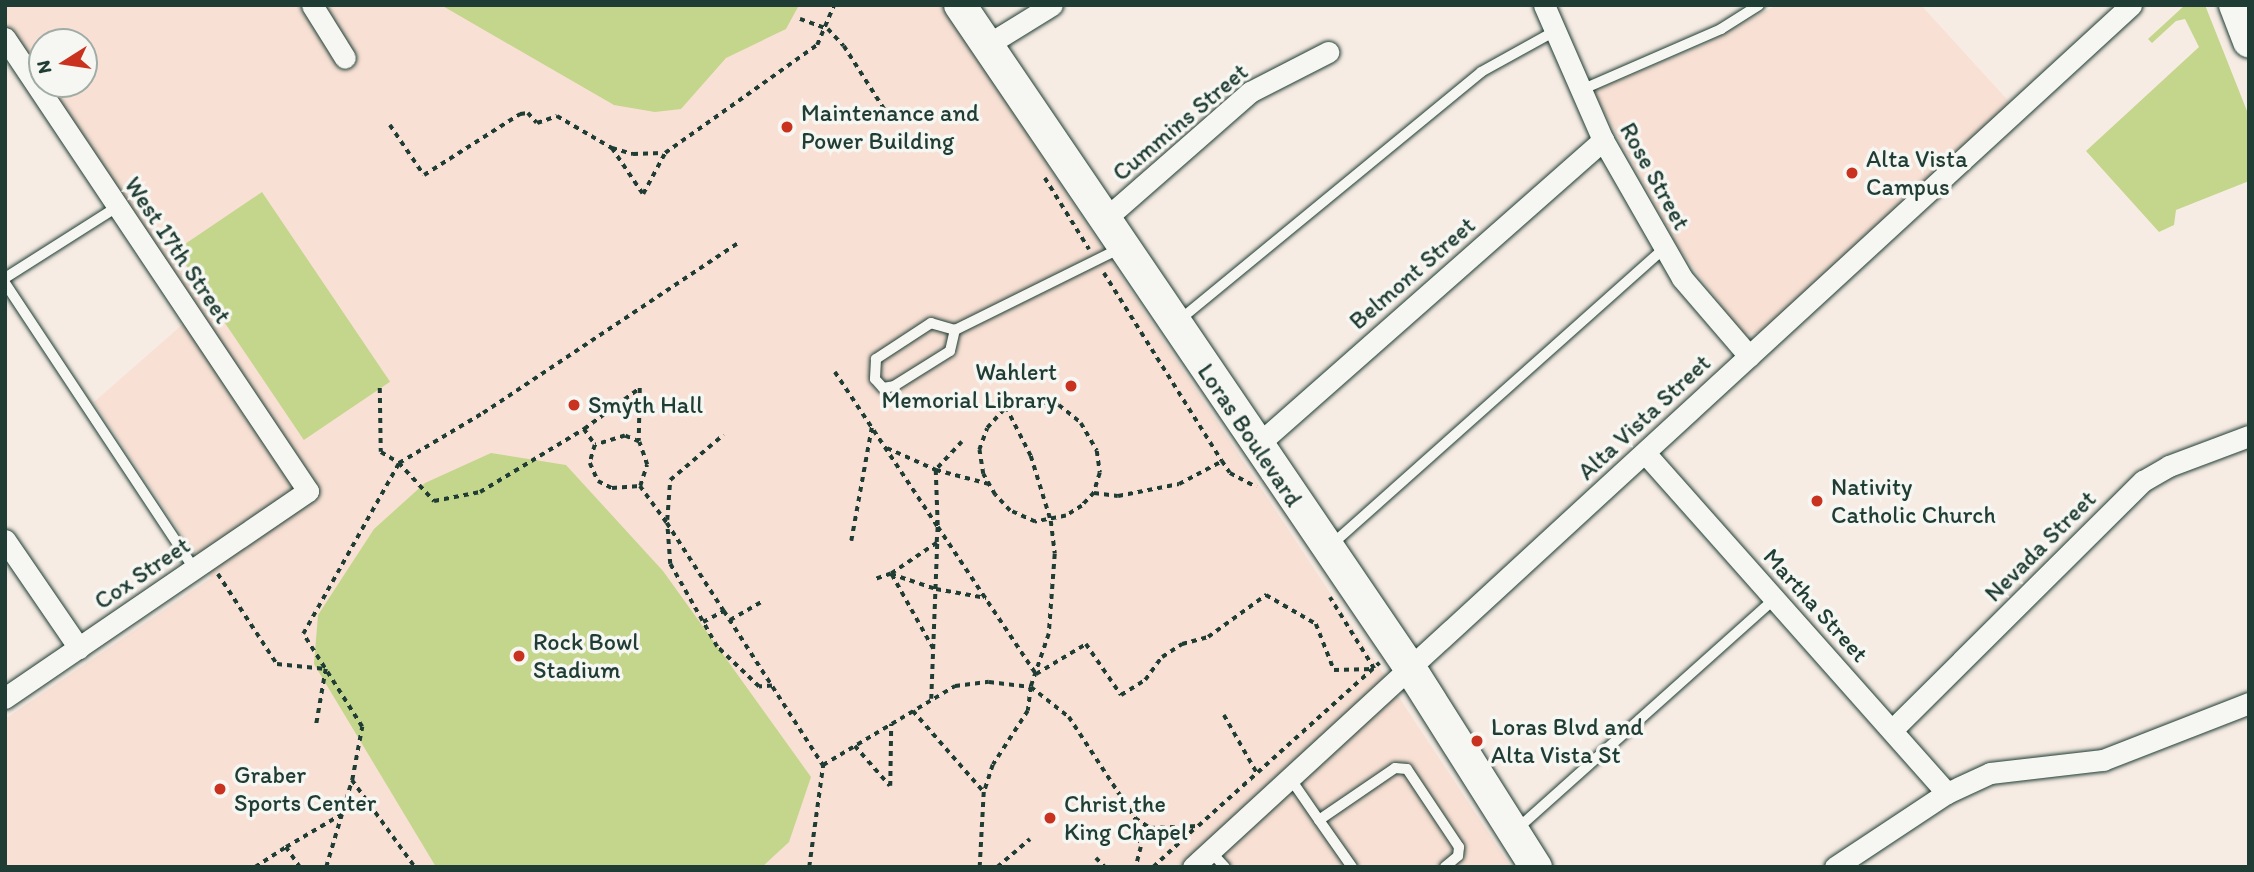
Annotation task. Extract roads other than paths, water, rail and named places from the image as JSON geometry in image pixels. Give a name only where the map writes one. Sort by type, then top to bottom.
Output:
[{"type":"main road","name":"Loras Boulevard","points":[[960,5],[1105,219],[1110,254],[1175,324],[1327,549],[1393,661],[1514,831],[1536,867]]},
{"type":"main road","points":[[2235,5],[2249,41]]},
{"type":"street","points":[[312,5],[345,58]]},
{"type":"street","points":[[987,45],[1052,5]]},
{"type":"street","name":"Rose Street","points":[[1544,5],[1603,140],[1682,278],[1749,356]]},
{"type":"street","name":"Alta Vista Street","points":[[1193,867],[1217,859],[1393,661],[1645,453],[2130,5]]},
{"type":"street","name":"West 17th Street","points":[[5,38],[308,491]]},
{"type":"street","name":"Cummins Street","points":[[1105,219],[1250,92],[1328,52]]},
{"type":"street","name":"Belmont Street","points":[[1256,446],[1603,140]]},
{"type":"street","name":"Nevada Street","points":[[1892,730],[2143,481],[2169,466],[2249,436]]},
{"type":"street","name":"Martha Street","points":[[1645,453],[1947,793]]},
{"type":"street","name":"Cox Street","points":[[5,698],[308,491]]},
{"type":"street","points":[[5,540],[79,648]]},
{"type":"street","points":[[1835,867],[1947,793],[1990,773],[2103,760],[2249,703]]},
{"type":"lane","points":[[1581,90],[1721,29],[1759,5]]},
{"type":"lane","points":[[1175,324],[1481,72],[1555,31]]},
{"type":"lane","points":[[117,207],[5,280],[202,564]]},
{"type":"lane","points":[[1327,549],[1665,248]]},
{"type":"lane","points":[[954,330],[950,351],[894,386],[883,387],[875,379],[876,359],[932,323],[954,330],[1110,254]]},
{"type":"lane","points":[[1514,831],[1774,599]]},
{"type":"lane","points":[[1319,820],[1395,768],[1407,769],[1459,847],[1458,856],[1446,867]]},
{"type":"lane","points":[[1290,778],[1352,867]]},
{"type":"place","name":"Maintenance and Power Building","points":[[787,127]]},
{"type":"place","name":"Alta Vista Campus","points":[[1852,173]]},
{"type":"place","name":"Wahlert Memorial Library","points":[[1071,386]]},
{"type":"place","name":"Smyth Hall","points":[[574,405]]},
{"type":"place","name":"Nativity Catholic Church","points":[[1817,501]]},
{"type":"place","name":"Rock Bowl Stadium","points":[[519,656]]},
{"type":"place","name":"Loras Blvd and Alta Vista St","points":[[1477,741]]},
{"type":"place","name":"Graber Sports Center","points":[[220,789]]},
{"type":"place","name":"Christ the King Chapel","points":[[1050,818]]}]
